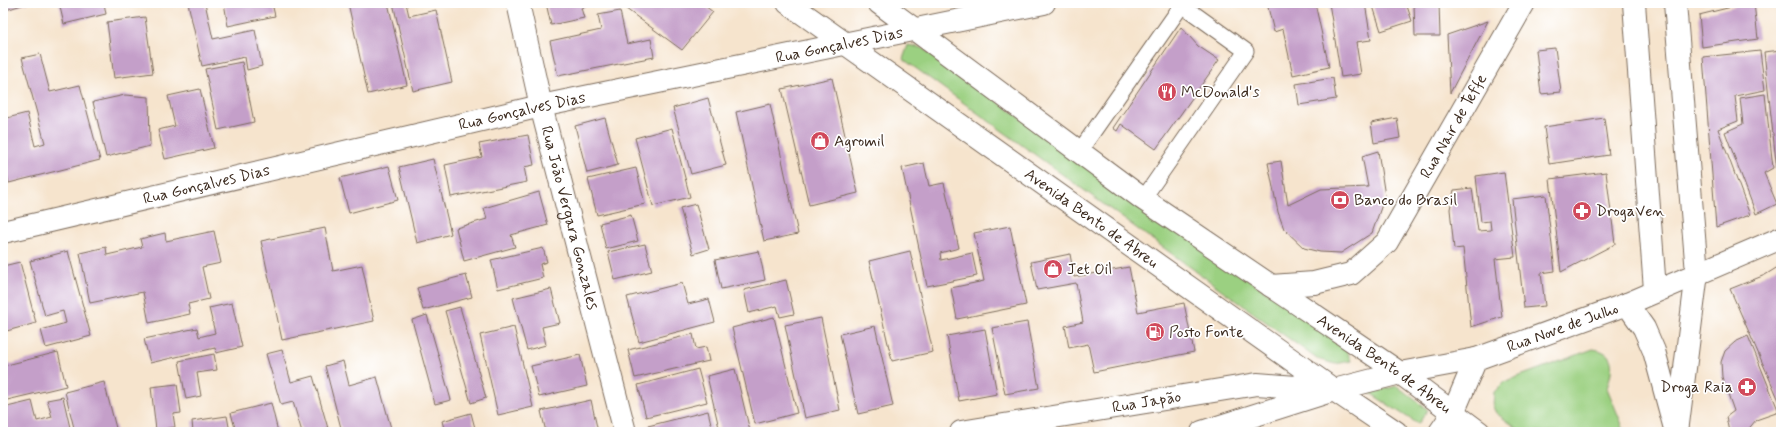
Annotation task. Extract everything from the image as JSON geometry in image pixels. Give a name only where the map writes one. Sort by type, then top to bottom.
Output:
[{"type":"street","name":"Rua João Vergara Gonzales","points":[[518,3],[540,106],[625,432]]},
{"type":"street","name":"Avenida Bento de Abreu","points":[[788,3],[1334,390],[1396,432]]},
{"type":"street","name":"Avenida Bento de Abreu","points":[[879,3],[1143,199],[1400,372],[1479,432]]},
{"type":"street","name":"Rua Gonçalves Dias","points":[[3,232],[540,106],[1044,3]]},
{"type":"street","name":"Rua Nair de Teffe","points":[[1271,286],[1314,283],[1351,274],[1388,242],[1524,3]]},
{"type":"street","points":[[1634,3],[1656,290]]},
{"type":"street","points":[[1675,3],[1697,273],[1676,432]]},
{"type":"street","name":"Rua Nove de Julho","points":[[1202,432],[1334,390],[1400,372],[1476,359],[1627,304],[1656,290],[1781,238]]},
{"type":"street","points":[[1627,304],[1644,328],[1654,351],[1676,432]]},
{"type":"street","points":[[1440,432],[1453,413],[1476,359]]},
{"type":"street","name":"Rua Japão","points":[[961,432],[1257,384],[1334,390]]},
{"type":"lane","points":[[1079,152],[1182,5],[1246,51],[1143,199]]},
{"type":"green space","points":[[908,45],[922,48],[1346,348],[1351,361],[1335,364],[1317,359],[903,59]]},
{"type":"green space","points":[[1593,349],[1601,351],[1610,358],[1611,369],[1607,388],[1625,432],[1522,432],[1496,413],[1493,407],[1494,392],[1504,382]]},
{"type":"green space","points":[[1397,386],[1428,410],[1418,424],[1370,393]]},
{"type":"building","points":[[3,3],[28,3],[6,10]]},
{"type":"building","points":[[59,3],[104,3],[106,14],[64,24]]},
{"type":"building","points":[[188,3],[205,3],[213,39],[255,30],[262,66],[247,70],[245,57],[202,66]]},
{"type":"building","points":[[224,3],[272,3],[275,16],[228,26]]},
{"type":"building","points":[[348,3],[388,3],[407,85],[368,94]]},
{"type":"building","points":[[393,3],[406,3],[409,16],[436,10],[452,82],[413,91]]},
{"type":"building","points":[[546,3],[591,3],[591,5],[581,8],[584,18],[551,25]]},
{"type":"building","points":[[618,3],[701,3],[713,12],[682,50]]},
{"type":"building","points":[[1267,3],[1315,3],[1329,67],[1293,75],[1283,29],[1274,32]]},
{"type":"building","points":[[1329,3],[1365,3],[1371,40],[1356,42],[1361,74],[1341,77]]},
{"type":"building","points":[[1372,3],[1406,3],[1412,21],[1381,31]]},
{"type":"building","points":[[1439,3],[1440,36],[1415,36],[1414,4]]},
{"type":"building","points":[[1748,3],[1754,3],[1758,39],[1702,47],[1699,15]]},
{"type":"building","points":[[620,11],[627,44],[651,39],[654,57],[558,76],[550,41],[601,30],[598,15]]},
{"type":"building","points":[[145,17],[153,73],[114,78],[107,22]]},
{"type":"building","points":[[1488,21],[1450,93],[1447,35]]},
{"type":"building","name":"McDonald's","points":[[1181,27],[1198,46],[1219,60],[1156,149],[1121,124],[1117,131],[1113,128]]},
{"type":"building","points":[[1555,48],[1561,92],[1541,94],[1536,50]]},
{"type":"building","points":[[1781,50],[1781,179],[1778,180],[1764,52]]},
{"type":"building","points":[[1760,51],[1765,90],[1735,96],[1738,121],[1718,129],[1750,215],[1716,227],[1703,57]]},
{"type":"building","points":[[40,54],[50,92],[80,85],[100,160],[9,183],[3,160],[3,119],[27,113],[35,146],[45,143],[22,58]]},
{"type":"building","points":[[242,62],[254,122],[218,130],[205,69]]},
{"type":"building","name":"Agromil","points":[[832,78],[858,193],[809,205],[782,89]]},
{"type":"building","points":[[1333,78],[1336,99],[1299,105],[1296,84]]},
{"type":"building","points":[[200,89],[214,148],[165,159],[158,130],[175,126],[168,96]]},
{"type":"building","points":[[1765,94],[1773,168],[1764,173],[1777,204],[1756,214],[1725,132],[1743,124],[1740,98]]},
{"type":"building","points":[[125,95],[149,97],[150,146],[106,157],[93,102]]},
{"type":"building","points":[[708,98],[726,165],[691,174],[673,108]]},
{"type":"building","points":[[770,104],[798,234],[764,241],[736,112]]},
{"type":"building","points":[[605,118],[618,165],[587,173],[575,126]]},
{"type":"building","points":[[1397,118],[1400,138],[1374,143],[1371,123]]},
{"type":"building","points":[[1604,118],[1609,155],[1549,164],[1544,127]]},
{"type":"building","points":[[672,128],[690,197],[653,206],[635,138]]},
{"type":"building","points":[[528,135],[534,165],[524,167],[527,182],[451,197],[445,165],[482,157],[479,144]]},
{"type":"building","name":"Banco do Brasil","points":[[1378,151],[1385,196],[1372,233],[1341,253],[1320,252],[1304,248],[1284,229],[1278,212],[1268,163],[1281,161],[1288,205],[1321,189],[1368,187],[1362,156]]},
{"type":"building","points":[[433,159],[451,234],[417,243],[399,167]]},
{"type":"building","points":[[924,163],[929,186],[944,183],[959,248],[940,253],[941,260],[972,253],[977,276],[927,286],[902,168]]},
{"type":"building","points":[[389,166],[398,200],[349,213],[340,178]]},
{"type":"building","points":[[636,168],[645,204],[597,215],[588,179]]},
{"type":"building","points":[[1504,172],[1515,257],[1495,259],[1502,317],[1471,327],[1463,248],[1454,249],[1450,209],[1454,190],[1472,188],[1478,231],[1491,230],[1490,221],[1481,222],[1476,176]]},
{"type":"building","name":"DrogaVen","points":[[1606,172],[1615,244],[1561,272],[1550,179]]},
{"type":"building","points":[[539,192],[548,225],[511,235],[515,247],[464,261],[456,228],[487,219],[484,208]]},
{"type":"building","points":[[1546,195],[1555,271],[1541,273],[1545,306],[1524,308],[1512,199]]},
{"type":"building","points":[[696,204],[709,249],[693,254],[680,208]]},
{"type":"building","points":[[631,215],[638,241],[606,249],[600,223]]},
{"type":"building","points":[[1010,226],[1026,305],[957,319],[951,288],[984,281],[974,233]]},
{"type":"building","points":[[325,228],[333,271],[362,265],[374,321],[282,340],[261,241]]},
{"type":"building","points":[[214,231],[221,263],[202,267],[209,299],[188,304],[190,314],[149,323],[143,292],[90,303],[80,253],[106,247],[107,255],[142,247],[140,239],[165,233],[166,241]]},
{"type":"building","points":[[645,244],[652,271],[615,280],[608,252]]},
{"type":"building","points":[[543,248],[547,262],[540,264],[543,278],[498,289],[491,260]]},
{"type":"building","points":[[68,251],[91,336],[46,348],[41,330],[66,323],[63,311],[45,316],[30,261]]},
{"type":"building","points":[[759,251],[765,280],[721,289],[715,260]]},
{"type":"building","points":[[910,251],[933,352],[892,361],[869,261]]},
{"type":"building","points":[[1070,254],[1074,277],[1129,267],[1138,312],[1184,303],[1194,352],[1094,372],[1088,344],[1069,348],[1065,326],[1083,322],[1076,283],[1037,290],[1031,262]]},
{"type":"building","points":[[20,262],[36,323],[3,332],[3,266]]},
{"type":"building","points":[[1781,265],[1781,405],[1730,289],[1765,275]]},
{"type":"building","points":[[466,275],[472,297],[423,310],[417,288]]},
{"type":"building","points":[[786,280],[794,314],[780,317],[777,306],[749,313],[744,290]]},
{"type":"building","points":[[682,283],[688,304],[709,299],[715,322],[639,342],[627,297]]},
{"type":"building","points":[[551,289],[560,323],[542,327],[546,345],[527,350],[513,298]]},
{"type":"building","points":[[232,303],[242,347],[216,353],[215,348],[150,363],[144,339],[197,328],[199,337],[215,333],[209,308]]},
{"type":"building","points":[[460,307],[486,398],[471,403],[445,311]]},
{"type":"building","points":[[427,315],[451,400],[435,404],[412,320]]},
{"type":"building","points":[[774,317],[797,413],[755,424],[732,328]]},
{"type":"building","points":[[821,318],[840,410],[805,418],[785,325]]},
{"type":"building","points":[[1027,322],[1039,388],[1005,394],[992,328]]},
{"type":"building","points":[[875,326],[893,406],[858,414],[840,334]]},
{"type":"building","points":[[514,327],[533,407],[498,415],[480,335]]},
{"type":"building","points":[[985,329],[997,394],[959,401],[947,336]]},
{"type":"building","points":[[693,334],[696,349],[706,347],[709,361],[635,378],[628,350]]},
{"type":"building","name":"Droga Raia","points":[[1748,336],[1779,412],[1756,420],[1746,432],[1729,432],[1726,417],[1734,411],[1722,377],[1721,362],[1725,351],[1735,342]]},
{"type":"building","points":[[282,350],[291,382],[313,376],[329,432],[302,432],[293,402],[281,405],[266,354]]},
{"type":"building","points":[[58,352],[66,386],[3,401],[3,366]]},
{"type":"building","points":[[214,354],[217,370],[197,373],[201,396],[186,399],[179,361]]},
{"type":"building","points":[[580,355],[587,386],[539,397],[531,366]]},
{"type":"building","points":[[343,361],[349,385],[377,377],[392,432],[342,432],[325,366]]},
{"type":"building","points":[[698,369],[707,402],[646,417],[638,385]]},
{"type":"building","points":[[735,369],[750,431],[720,432],[707,376]]},
{"type":"building","points":[[104,382],[117,432],[75,432],[65,392]]},
{"type":"building","points":[[177,384],[181,413],[173,414],[175,427],[156,430],[151,387]]},
{"type":"building","points":[[63,397],[71,432],[3,432],[3,408],[32,401],[37,421],[52,417],[47,400]]},
{"type":"building","points":[[591,400],[598,432],[546,432],[541,411]]},
{"type":"building","points":[[271,403],[278,432],[236,432],[231,413]]},
{"type":"building","points":[[708,411],[713,432],[649,432],[648,426]]},
{"type":"building","points":[[471,413],[476,432],[445,432],[442,421]]},
{"type":"building","points":[[227,416],[230,432],[193,432],[192,421]]},
{"type":"place","name":"McDonald's","points":[[1167,92]]},
{"type":"place","name":"Agromil","points":[[820,141]]},
{"type":"place","name":"Banco do Brasil","points":[[1340,200]]},
{"type":"place","name":"DrogaVen","points":[[1582,211]]},
{"type":"place","name":"Jet Oil","points":[[1053,269]]},
{"type":"place","name":"Posto Fonte","points":[[1155,332]]},
{"type":"place","name":"Droga Raia","points":[[1747,387]]}]
